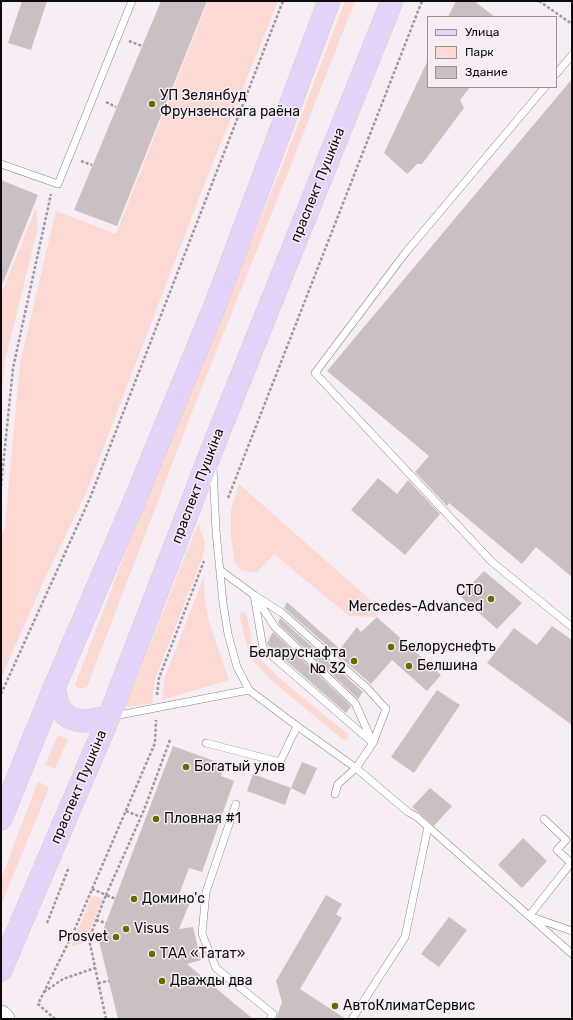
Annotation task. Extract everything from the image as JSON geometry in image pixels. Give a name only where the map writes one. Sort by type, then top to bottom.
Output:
[{"type":"main road","points":[[1,820],[54,688],[131,509],[216,303],[329,1]]},
{"type":"main road","name":"праспект Пушкіна","points":[[1,970],[109,717],[213,447],[392,1]]},
{"type":"main road","points":[[54,688],[58,704],[68,717],[87,721],[109,717]]},
{"type":"main road","points":[[1,1016],[4,1019]]},
{"type":"lane","points":[[1,164],[58,184],[132,1]]},
{"type":"lane","points":[[557,73],[572,55]]},
{"type":"lane","points":[[544,88],[406,252],[315,373],[492,562],[572,627]]},
{"type":"lane","points":[[213,447],[216,531],[223,604],[228,634],[237,667],[249,690],[356,768],[408,812],[417,817],[572,954]]},
{"type":"lane","points":[[220,570],[282,613],[368,688],[386,709],[373,743],[356,768],[338,784],[335,794]]},
{"type":"lane","points":[[254,595],[275,626],[355,703],[373,743]]},
{"type":"lane","points":[[254,595],[263,648],[373,743]]},
{"type":"lane","points":[[109,717],[249,690]]},
{"type":"lane","points":[[206,743],[280,762],[297,726]]},
{"type":"lane","points":[[236,804],[206,892],[202,934],[216,968],[273,1014],[270,1019]]},
{"type":"lane","points":[[529,916],[571,863],[557,850],[566,840],[544,819]]},
{"type":"lane","points":[[352,1019],[406,937],[428,827]]},
{"type":"lane","points":[[529,916],[572,931]]},
{"type":"path","points":[[1,694],[2,686],[90,498],[283,1]]},
{"type":"path","points":[[227,503],[422,1]]},
{"type":"path","points":[[539,1],[572,24]]},
{"type":"path","points":[[125,40],[142,46]]},
{"type":"path","points":[[100,100],[116,107]]},
{"type":"path","points":[[76,159],[92,165]]},
{"type":"path","points":[[1,486],[13,368],[52,190]]},
{"type":"path","points":[[55,1019],[38,1004],[92,889],[155,743],[159,678],[204,561]]},
{"type":"path","points":[[106,1019],[89,939],[106,896],[141,817],[170,740]]},
{"type":"path","points":[[126,811],[141,817]]},
{"type":"path","points":[[92,889],[116,899]]},
{"type":"path","points":[[96,920],[106,924]]},
{"type":"path","points":[[44,992],[62,979],[95,968]]},
{"type":"path","points":[[98,983],[109,981]]},
{"type":"green space","points":[[208,1],[278,1],[206,180],[86,493],[46,576],[1,678],[1,537],[5,526],[20,363],[56,211],[116,234]]},
{"type":"green space","points":[[345,1],[355,1],[190,417],[87,687],[79,689],[75,685],[126,551],[287,153]]},
{"type":"green space","points":[[36,208],[38,227],[5,361],[1,402],[1,294]]},
{"type":"green space","points":[[239,484],[375,604],[377,617],[349,616],[274,554],[256,573],[242,571],[235,563],[231,537],[231,510]]},
{"type":"green space","points":[[198,524],[205,545],[203,556],[155,679],[152,704],[125,707]]},
{"type":"green space","points":[[204,576],[205,601],[209,622],[229,680],[162,700],[165,677]]},
{"type":"green space","points":[[244,611],[247,616],[253,646],[257,656],[279,678],[348,734],[349,737],[346,740],[342,739],[272,681],[252,660],[248,651],[239,614]]},
{"type":"green space","points":[[58,735],[68,739],[55,769],[45,765]]},
{"type":"green space","points":[[38,781],[49,788],[1,905],[1,879]]},
{"type":"green space","points":[[92,895],[103,899],[85,942],[71,947]]},
{"type":"building","points":[[22,1],[47,1],[31,50],[8,43]]},
{"type":"building","points":[[161,1],[207,1],[117,226],[74,210]]},
{"type":"building","points":[[456,1],[474,1],[494,16],[448,16]]},
{"type":"building","points":[[427,62],[427,88],[469,88],[460,100],[464,108],[422,164],[417,164],[407,174],[384,153]]},
{"type":"building","points":[[572,79],[572,577],[536,547],[522,564],[449,503],[447,506],[415,472],[429,456],[327,371]]},
{"type":"building","points":[[1,180],[38,195],[2,285],[1,285]]},
{"type":"building","points":[[378,478],[397,494],[408,480],[440,514],[405,555],[351,510]]},
{"type":"building","name":"СТО Mercedes-Advanced","points":[[484,571],[522,603],[497,629],[460,596]]},
{"type":"building","points":[[287,602],[340,649],[357,627],[361,632],[377,617],[441,675],[427,691],[392,660],[371,684],[284,608]]},
{"type":"building","points":[[280,618],[363,692],[358,699],[279,624],[278,622]]},
{"type":"building","points":[[552,626],[572,640],[572,725],[487,663],[514,628],[537,645]]},
{"type":"building","points":[[273,632],[351,706],[346,713],[268,645],[267,643]]},
{"type":"building","points":[[437,690],[460,705],[414,773],[391,757]]},
{"type":"building","points":[[173,746],[225,765],[221,776],[234,781],[202,872],[189,868],[178,897],[190,902],[179,929],[193,927],[201,960],[187,964],[253,1019],[118,1019],[99,941]]},
{"type":"building","points":[[302,762],[317,768],[305,795],[291,788]]},
{"type":"building","points":[[253,774],[291,788],[285,805],[247,791]]},
{"type":"building","points":[[430,788],[452,806],[434,826],[412,807]]},
{"type":"building","points":[[523,838],[547,861],[522,888],[498,865]]},
{"type":"building","points":[[326,895],[342,904],[336,914],[342,918],[300,989],[346,1019],[276,1019],[282,1002],[276,981]]},
{"type":"building","points":[[449,917],[467,930],[439,967],[421,954]]},
{"type":"place","name":"УП Зелянбуд Фрунзенскага раёна","points":[[152,104]]},
{"type":"place","name":"СТО Mercedes-Advanced","points":[[491,599]]},
{"type":"place","name":"Белоруснефть","points":[[391,647]]},
{"type":"place","name":"Беларуснафта № 32","points":[[354,661]]},
{"type":"place","name":"Белшина","points":[[409,666]]},
{"type":"place","name":"Богатый улов","points":[[186,767]]},
{"type":"place","name":"Пловная #1","points":[[156,819]]},
{"type":"place","name":"Домино'c","points":[[134,899]]},
{"type":"place","name":"Visus","points":[[126,929]]},
{"type":"place","name":"Prosvet","points":[[116,937]]},
{"type":"place","name":"ТАА «Татат»","points":[[152,954]]},
{"type":"place","name":"Дважды два","points":[[162,981]]},
{"type":"place","name":"АвтоКлиматСервис","points":[[335,1006]]}]
